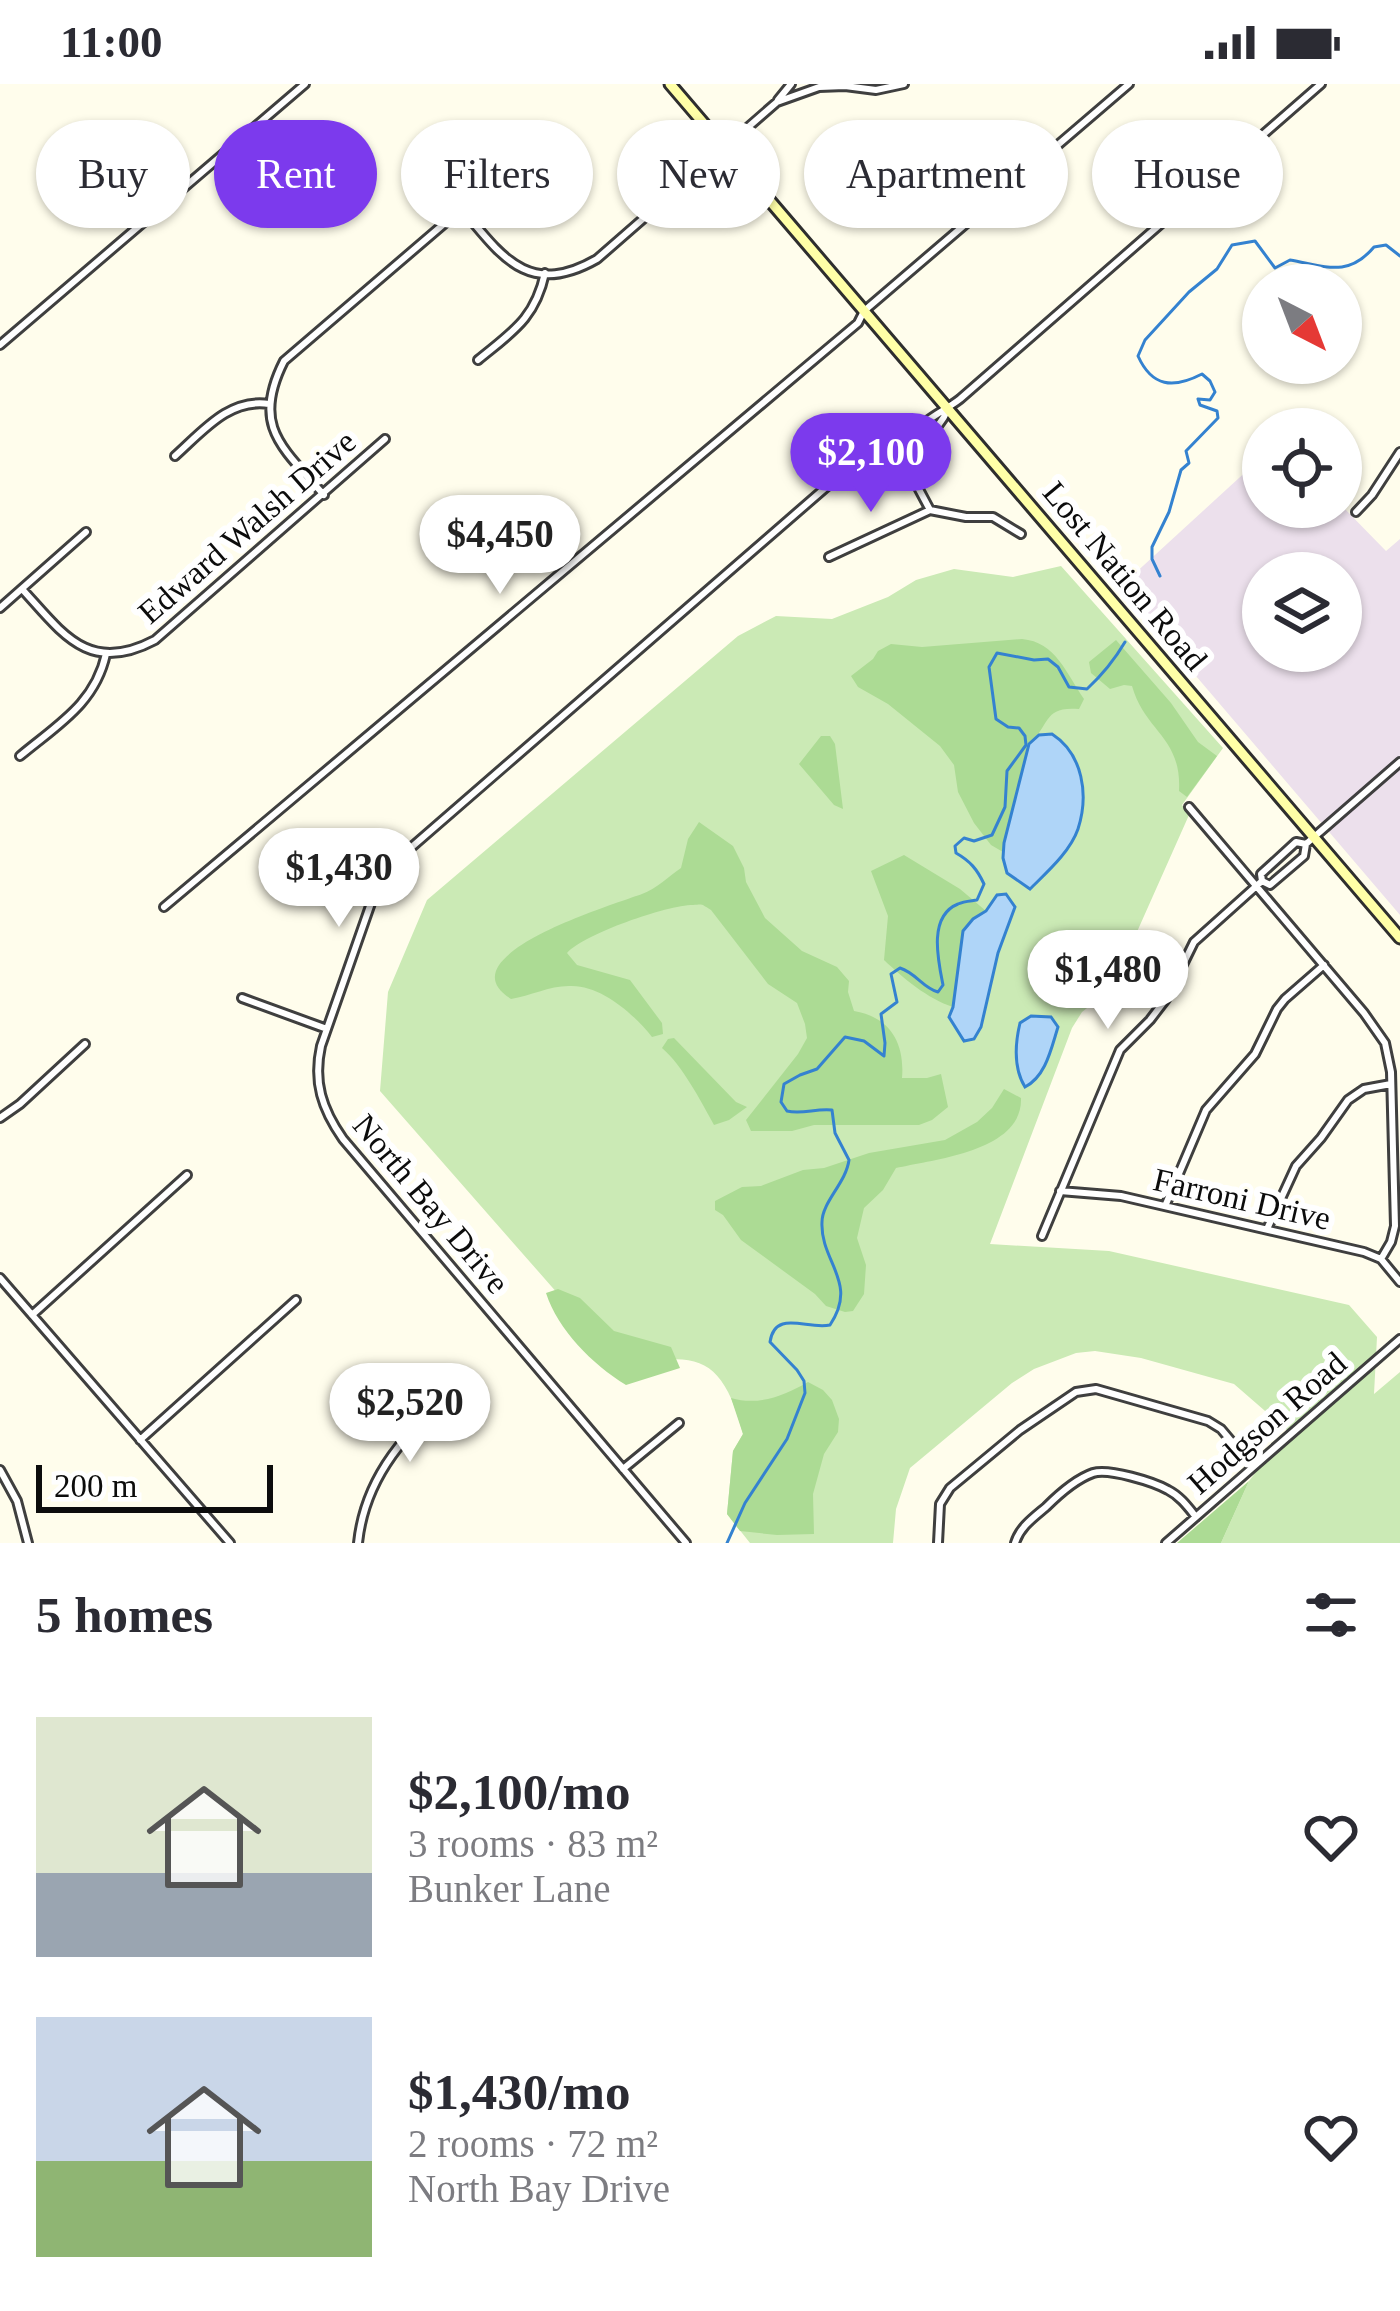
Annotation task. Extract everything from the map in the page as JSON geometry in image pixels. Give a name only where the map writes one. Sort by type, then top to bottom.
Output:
[{"type":"street","points":[[0,345],[305,84]]},
{"type":"street","name":"Lost Nation Road","points":[[670,84],[701,120]]},
{"type":"street","points":[[757,120],[790,84]]},
{"type":"street","points":[[777,102],[819,87],[876,90],[904,84]]},
{"type":"street","points":[[164,907],[855,325],[864,311],[1129,84]]},
{"type":"street","name":"North Bay Drive","points":[[686,1543],[328,1117],[320,1097],[317,1064],[377,886],[391,865],[839,476],[872,454],[908,444],[910,436],[935,413],[948,409],[1321,84]]},
{"type":"street","name":"Lost Nation Road","points":[[780,212],[1310,841],[1400,938]]},
{"type":"street","points":[[324,495],[278,440],[269,404],[274,382],[284,361],[439,228]]},
{"type":"street","points":[[479,228],[505,259],[521,269],[545,274],[577,271],[634,228]]},
{"type":"street","points":[[478,361],[533,311],[545,274]]},
{"type":"street","points":[[175,456],[224,412],[244,404],[269,404]]},
{"type":"street","name":"Edward Walsh Drive","points":[[106,654],[133,652],[154,640],[385,440]]},
{"type":"street","points":[[897,448],[930,510]]},
{"type":"street","points":[[1362,506],[1400,452]]},
{"type":"street","points":[[829,557],[930,510],[993,518],[1021,534]]},
{"type":"street","points":[[0,608],[86,532]]},
{"type":"street","points":[[20,756],[83,703],[96,687],[106,654],[66,639],[22,589]]},
{"type":"street","points":[[1259,884],[1270,885],[1304,856],[1310,841],[1400,762]]},
{"type":"street","points":[[1190,807],[1259,884],[1381,1036],[1391,1084],[1394,1226],[1381,1259],[1400,1282]]},
{"type":"street","points":[[1042,1236],[1120,1050],[1166,999],[1194,942],[1259,884],[1261,874],[1296,842],[1310,841]]},
{"type":"street","points":[[1166,1205],[1206,1110],[1255,1054],[1285,999],[1324,965]]},
{"type":"street","points":[[242,998],[327,1029]]},
{"type":"street","points":[[0,1118],[86,1044]]},
{"type":"street","points":[[1267,1229],[1296,1166],[1348,1100],[1364,1089],[1391,1084]]},
{"type":"street","points":[[32,1315],[188,1175]]},
{"type":"street","name":"Farroni Drive","points":[[1060,1191],[1166,1205],[1381,1259]]},
{"type":"street","points":[[0,1278],[230,1543]]},
{"type":"street","points":[[140,1440],[296,1300]]},
{"type":"street","name":"Hodgson Road","points":[[1166,1543],[1400,1339]]},
{"type":"street","points":[[358,1543],[371,1492],[391,1455],[459,1389]]},
{"type":"street","points":[[938,1543],[940,1504],[950,1488],[1020,1430],[1087,1389],[1208,1420],[1253,1467]]},
{"type":"street","points":[[623,1469],[679,1423]]},
{"type":"street","points":[[0,1470],[22,1515],[28,1543]]},
{"type":"street","points":[[1015,1543],[1021,1529],[1057,1496],[1098,1472],[1167,1489],[1196,1517]]},
{"type":"shaded area","points":[[1242,475],[1242,528],[1362,526],[1386,551],[1400,539],[1400,915],[1120,587]]},
{"type":"green space","points":[[1061,566],[1223,748],[1182,805],[1189,815],[1124,961],[1106,993],[1082,1012],[1072,1028],[990,1244],[1109,1251],[1349,1305],[1377,1337],[1374,1394],[1400,1372],[1400,1543],[1221,1543],[1249,1481],[1288,1431],[1234,1384],[1141,1358],[1095,1351],[1034,1369],[910,1468],[896,1509],[893,1543],[750,1543],[727,1514],[733,1451],[743,1434],[726,1388],[715,1374],[688,1360],[623,1368],[380,1091],[388,992],[427,900],[738,636],[776,616],[832,619],[888,597],[916,580],[954,569],[1013,577]]},
{"type":"green space","points":[[1022,639],[1052,652],[1084,699],[1079,709],[1053,713],[1029,744],[1003,852],[974,823],[958,792],[954,765],[940,746],[888,704],[858,687],[851,676],[891,644],[922,647]]},
{"type":"green space","points":[[1116,640],[1198,742],[1217,756],[1187,797],[1179,791],[1175,758],[1132,686],[1110,689],[1091,673],[1089,662]]},
{"type":"green space","points":[[821,736],[830,736],[835,744],[843,809],[834,805],[799,764]]},
{"type":"green space","points":[[699,822],[733,846],[765,918],[802,951],[837,967],[849,981],[854,1011],[877,1019],[893,1034],[901,1054],[902,1078],[941,1074],[948,1107],[919,1125],[814,1125],[792,1131],[751,1131],[746,1120],[798,1054],[807,1038],[805,1024],[797,1003],[768,984],[711,910],[702,905],[681,906],[627,922],[590,937],[567,953],[577,965],[630,980],[662,1023],[663,1034],[652,1037],[626,1010],[593,990],[562,986],[511,999],[496,983],[499,966],[540,934],[647,892],[681,868],[688,839]]},
{"type":"green space","points":[[904,855],[986,911],[963,931],[953,1007],[925,993],[884,960],[888,916],[871,871]]},
{"type":"green space","points":[[674,1038],[736,1102],[747,1107],[714,1125],[684,1074],[662,1048]]},
{"type":"green space","points":[[1004,1089],[1021,1098],[1018,1116],[1008,1130],[974,1150],[896,1168],[864,1208],[857,1238],[866,1265],[864,1294],[853,1311],[826,1306],[741,1240],[715,1210],[715,1201],[742,1187],[761,1186],[869,1153],[945,1140],[977,1122]]},
{"type":"green space","points":[[558,1289],[580,1298],[614,1331],[671,1347],[680,1368],[626,1385],[568,1333],[546,1293]]},
{"type":"green space","points":[[808,1382],[832,1400],[839,1419],[813,1494],[814,1534],[740,1531],[727,1514],[733,1451],[743,1434],[731,1398],[771,1398]]},
{"type":"green space","points":[[1249,1481],[1221,1543],[1177,1543]]},
{"type":"water","points":[[1052,734],[1077,764],[1083,789],[1081,816],[1070,846],[1030,889],[1007,873],[1004,843],[1029,744],[1039,735]]},
{"type":"water","points":[[1006,894],[1015,907],[998,953],[981,1027],[974,1039],[964,1041],[949,1017],[963,931],[997,895]]},
{"type":"water","points":[[1031,1016],[1051,1017],[1058,1027],[1043,1069],[1025,1087],[1017,1064],[1017,1039],[1020,1023]]},
{"type":"waterway","points":[[1160,576],[1152,547],[1181,470],[1189,463],[1186,451],[1218,418],[1217,411],[1200,405],[1198,399],[1210,400],[1215,392],[1202,374],[1173,383],[1150,374],[1138,356],[1145,340],[1217,269],[1232,245],[1255,241],[1275,268],[1290,260],[1345,266],[1374,247],[1386,245],[1400,256]]},
{"type":"waterway","points":[[727,1543],[745,1503],[787,1439],[805,1393],[797,1370],[770,1342],[773,1332],[785,1323],[830,1325],[841,1296],[822,1222],[849,1160],[835,1133],[832,1110],[787,1111],[781,1102],[784,1084],[817,1069],[845,1037],[864,1041],[884,1056],[881,1014],[897,1002],[891,974],[900,968],[938,992],[943,985],[937,940],[942,918],[958,904],[977,900],[984,884],[955,846],[964,838],[974,841],[992,835],[1005,807],[1007,771],[1026,745],[1019,728],[996,719],[989,667],[997,653],[1048,659],[1069,687],[1087,689],[1125,642]]}]
